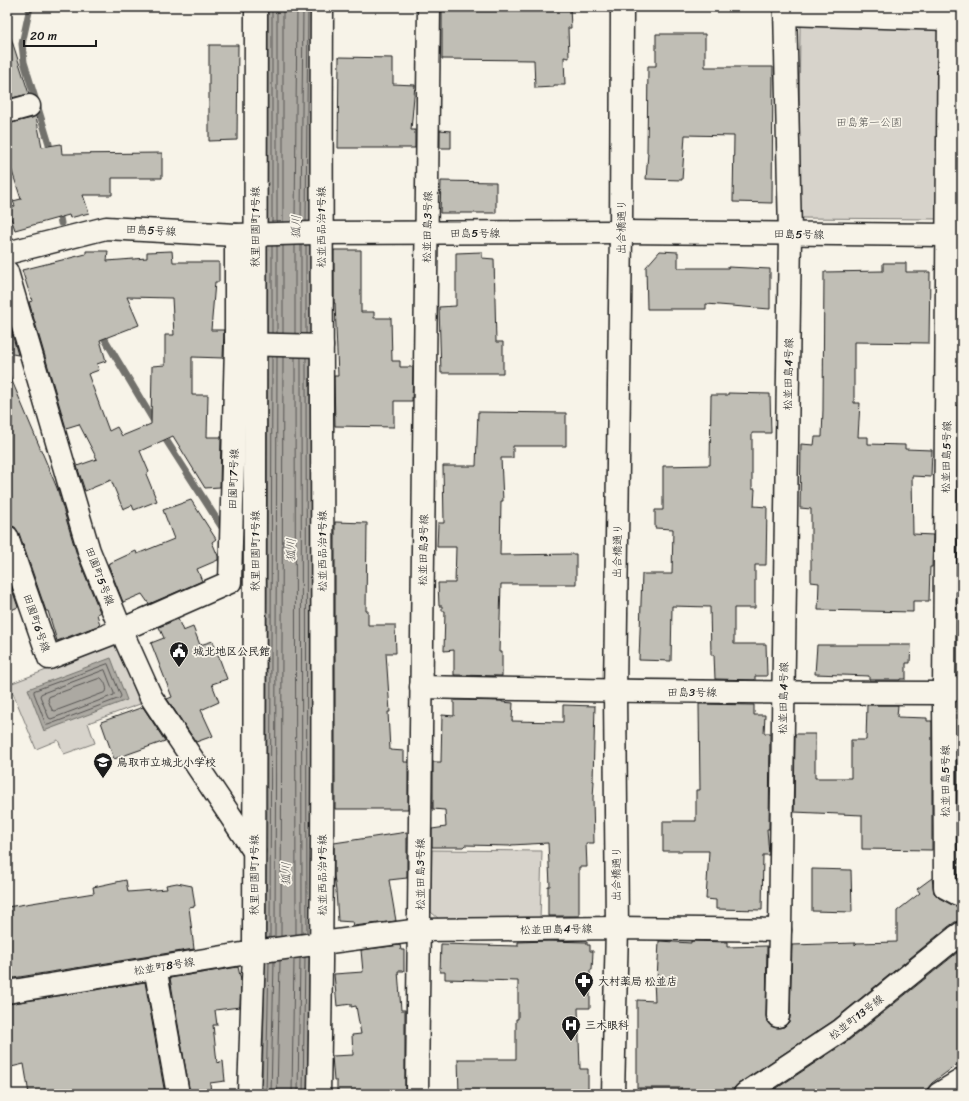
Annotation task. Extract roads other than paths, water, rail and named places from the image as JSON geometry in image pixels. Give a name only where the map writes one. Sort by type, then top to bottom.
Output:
[{"type":"street","name":"秋里田園町1号線","points":[[249,1094],[257,952],[254,851],[251,235],[256,7]]},
{"type":"street","name":"松並西品治1号線","points":[[319,1094],[316,346],[322,7]]},
{"type":"street","name":"松並田島3号線","points":[[417,1094],[429,7]]},
{"type":"street","name":"出合橋通り","points":[[613,1094],[617,928],[616,692],[622,7]]},
{"type":"street","points":[[785,11],[952,26]]},
{"type":"street","name":"松並田島4号線","points":[[318,943],[420,930],[617,928],[780,930],[790,234],[785,11]]},
{"type":"street","name":"松並田島5号線","points":[[952,26],[947,236],[947,365],[953,690],[945,887],[958,894],[962,891]]},
{"type":"street","points":[[7,112],[30,106]]},
{"type":"street","name":"田島5号線","points":[[7,253],[106,228],[251,235],[317,233],[621,232],[947,236]]},
{"type":"street","name":"田園町5号線","points":[[7,272],[89,551],[121,630],[151,697],[254,851]]},
{"type":"street","points":[[252,345],[316,346]]},
{"type":"street","name":"田園町7号線","points":[[121,630],[230,582],[252,345]]},
{"type":"street","name":"田園町6号線","points":[[7,537],[49,658],[121,630]]},
{"type":"street","name":"田島3号線","points":[[421,687],[616,692],[783,693],[953,690]]},
{"type":"street","points":[[778,1016],[780,930]]},
{"type":"street","name":"松並町13号線","points":[[745,1094],[840,1031],[962,933]]},
{"type":"street","name":"松並町8号線","points":[[7,992],[155,967],[318,943]]},
{"type":"street","points":[[155,967],[178,1094]]},
{"type":"street","points":[[939,1094],[960,1082]]},
{"type":"water","name":"狐川","points":[[268,7],[312,7],[310,280],[311,933],[309,962],[307,1094],[262,1094],[267,831]]},
{"type":"water","points":[[111,658],[127,700],[44,731],[28,689]]},
{"type":"waterway","points":[[30,7],[22,44],[24,62],[49,144],[50,154]]},
{"type":"waterway","points":[[58,208],[61,223]]},
{"type":"waterway","points":[[100,331],[155,423]]},
{"type":"waterway","points":[[161,432],[223,529]]},
{"type":"place","name":"城北地区公民館","points":[[179,668]]},
{"type":"place","name":"鳥取市立城北小学校","points":[[103,779]]},
{"type":"place","name":"大村薬局 松並店","points":[[584,998]]},
{"type":"place","name":"三木眼科","points":[[571,1042]]},
{"type":"park label","name":"田島第一公園","points":[[869,122]]}]
